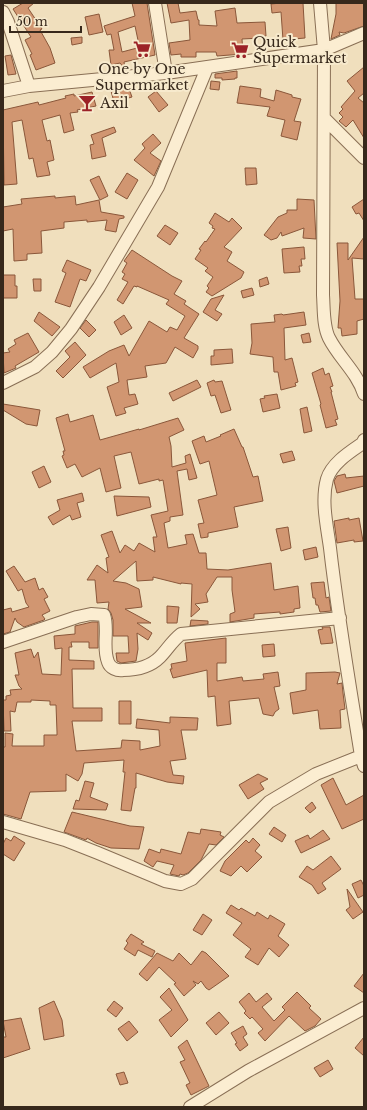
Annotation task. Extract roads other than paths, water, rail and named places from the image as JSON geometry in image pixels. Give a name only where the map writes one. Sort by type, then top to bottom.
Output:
[{"type":"street","points":[[155,3],[166,73]]},
{"type":"street","points":[[320,3],[324,50],[323,295],[325,325],[328,337],[356,376],[364,394]]},
{"type":"street","points":[[3,12],[8,22],[29,86]]},
{"type":"street","points":[[3,91],[29,86],[207,68],[324,50],[364,33]]},
{"type":"street","points":[[3,383],[36,367],[52,352],[71,328],[99,286],[158,187],[174,153],[207,68]]},
{"type":"street","points":[[324,118],[364,158]]},
{"type":"street","points":[[3,822],[65,840],[165,881],[181,884],[192,879],[269,802],[316,774],[362,761],[332,572],[325,505],[325,490],[332,468],[364,442]]},
{"type":"street","points":[[3,642],[77,617],[100,614],[104,615],[106,620],[106,646],[108,662],[112,668],[119,671],[136,670],[152,664],[160,658],[175,639],[181,634],[340,618]]},
{"type":"street","points":[[190,1107],[248,1071],[364,1008]]},
{"type":"place","name":"One by One Supermarket","points":[[142,49]]},
{"type":"place","name":"Quick Supermarket","points":[[240,50]]},
{"type":"place","name":"Axil","points":[[87,103]]}]
